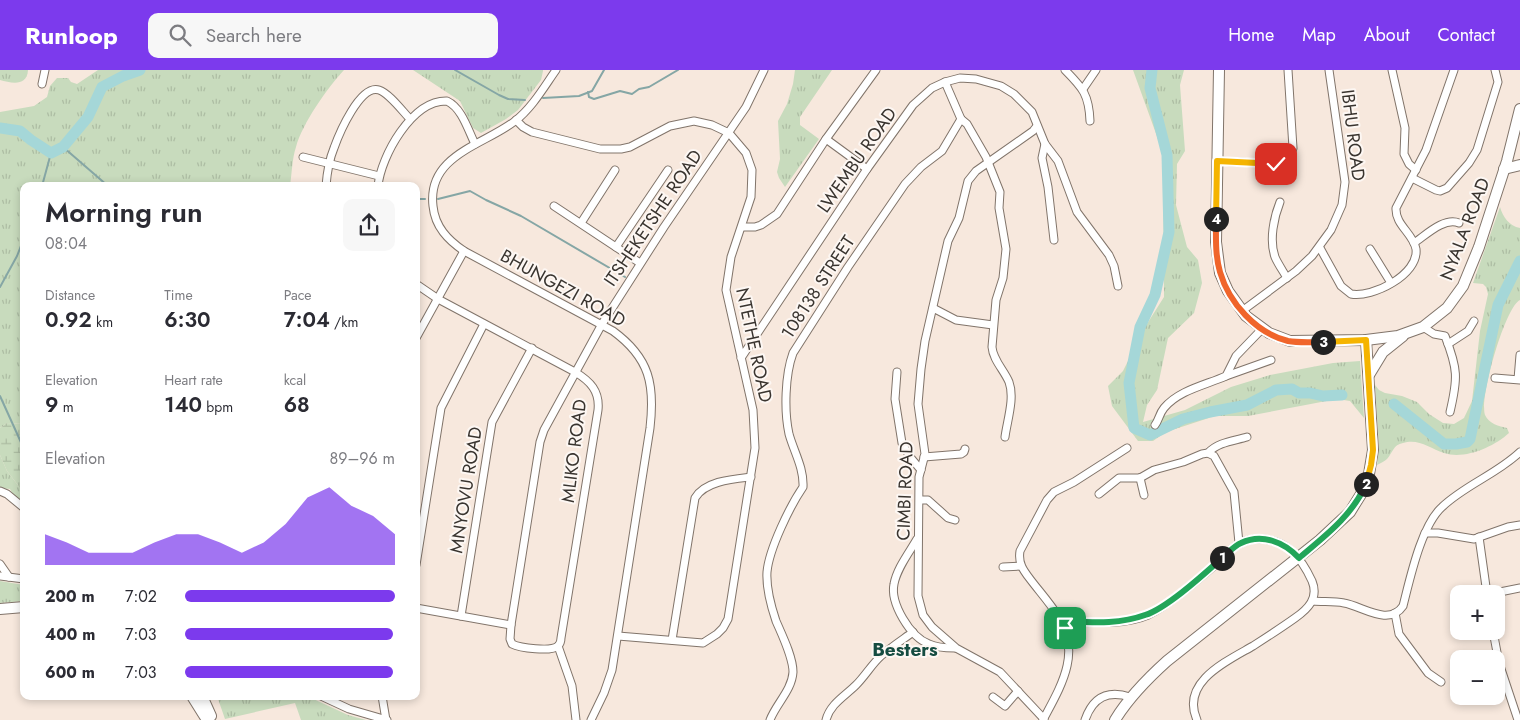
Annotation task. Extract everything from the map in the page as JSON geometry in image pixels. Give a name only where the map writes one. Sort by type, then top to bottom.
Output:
[{"type":"street","points":[[42,84],[45,70]]},
{"type":"street","name":"BHUNGEZI ROAD","points":[[554,70],[536,99],[516,120],[452,158],[436,180],[432,200],[435,218],[441,230],[454,244],[602,324],[623,338],[638,353],[650,380],[652,394],[650,428],[618,636],[609,680],[591,720]]},
{"type":"street","name":"ITSHEKETSHE ROAD","points":[[558,646],[542,649],[516,646],[512,644],[510,639],[510,625],[540,442],[544,430],[602,324],[640,264],[746,107],[764,70]]},
{"type":"street","points":[[742,227],[761,225],[777,214],[826,139],[876,70]]},
{"type":"street","points":[[1064,70],[1083,89],[1088,104],[1090,121]]},
{"type":"street","points":[[1083,89],[1096,70]]},
{"type":"street","name":"NYALA ROAD","points":[[1219,70],[1216,242],[1218,265],[1225,285],[1242,311],[1262,329],[1290,341],[1366,340],[1406,334],[1423,327],[1447,308],[1463,286],[1479,246],[1504,168],[1520,109]]},
{"type":"street","points":[[1217,161],[1276,164],[1290,158],[1293,148],[1288,70]]},
{"type":"street","name":"IBHU ROAD","points":[[1242,311],[1305,264],[1320,248],[1342,204],[1345,190],[1329,70]]},
{"type":"street","points":[[1392,70],[1405,128],[1404,154],[1409,164],[1416,170]]},
{"type":"street","points":[[1320,248],[1341,286],[1351,294],[1369,293],[1391,284],[1404,274],[1413,262],[1416,253],[1414,243],[1396,215],[1396,208],[1426,150],[1454,70]]},
{"type":"street","points":[[1412,178],[1440,191],[1447,188],[1469,163],[1477,150],[1498,82],[1495,70]]},
{"type":"street","name":"LWEMBU ROAD","points":[[741,358],[867,169],[913,105],[926,92],[945,82],[960,78],[976,79],[1001,86],[1014,94],[1028,107],[1045,144],[1058,161],[1077,212],[1109,255],[1114,266],[1118,286]]},
{"type":"street","points":[[945,82],[961,120],[967,124],[986,156],[999,188],[1006,249],[1003,278],[996,300],[993,325],[993,354],[1011,388],[1005,438]]},
{"type":"street","points":[[327,182],[329,163],[341,130],[362,97],[369,91],[376,89],[382,91],[410,119]]},
{"type":"street","points":[[378,182],[379,176],[391,148],[410,119],[432,104],[447,101],[458,110],[475,144]]},
{"type":"street","name":"NTETHE ROAD","points":[[516,120],[532,132],[600,149],[630,147],[678,123],[694,121],[729,133],[746,153],[752,170],[752,190],[742,227],[731,257],[726,290],[755,431],[751,477],[728,619],[717,634],[703,643],[618,636]]},
{"type":"street","name":"108138 STREET","points":[[770,720],[789,687],[793,672],[774,613],[769,593],[767,572],[772,553],[790,510],[806,488],[789,433],[786,384],[788,367],[793,353],[848,267],[905,184],[921,167],[942,151],[961,120]]},
{"type":"street","name":"CIMBI ROAD","points":[[1036,126],[1033,131],[976,171],[968,181],[959,218],[948,241],[924,350],[918,401],[925,449],[919,477],[918,590],[920,608],[932,627],[956,648],[998,670],[1043,719]]},
{"type":"street","points":[[826,139],[867,169]]},
{"type":"street","points":[[1045,144],[1042,158],[1048,187],[1054,240]]},
{"type":"street","points":[[303,157],[379,176]]},
{"type":"street","points":[[1504,168],[1520,165]]},
{"type":"street","points":[[580,223],[616,170]]},
{"type":"street","points":[[616,247],[668,170]]},
{"type":"street","points":[[1280,202],[1274,224],[1274,250],[1275,258],[1287,278]]},
{"type":"street","points":[[554,206],[640,264]]},
{"type":"street","points":[[1414,243],[1446,222],[1460,222]]},
{"type":"street","points":[[1370,249],[1391,284]]},
{"type":"street","points":[[420,331],[464,251]]},
{"type":"street","name":"MLIKO ROAD","points":[[420,287],[438,299],[575,372],[595,389],[599,403],[576,550],[558,646]]},
{"type":"street","points":[[933,308],[956,320],[993,325]]},
{"type":"street","points":[[1448,344],[1465,333],[1474,321]]},
{"type":"street","points":[[420,540],[440,408],[484,324]]},
{"type":"street","points":[[1423,327],[1434,334],[1444,336],[1448,344],[1456,372],[1456,390],[1450,412]]},
{"type":"street","points":[[1226,376],[1233,360],[1262,329]]},
{"type":"street","points":[[1368,376],[1383,352],[1406,334]]},
{"type":"street","points":[[1115,720],[1130,697],[1167,661],[1299,558],[1338,524],[1359,499],[1371,465],[1373,450],[1366,340]]},
{"type":"street","name":"MNYOVU ROAD","points":[[461,616],[492,422],[532,348]]},
{"type":"street","points":[[1495,378],[1519,379],[1520,355]]},
{"type":"street","points":[[1155,425],[1163,409],[1193,389],[1271,360]]},
{"type":"street","points":[[897,372],[895,399],[902,443],[910,457],[921,470]]},
{"type":"street","points":[[1098,494],[1119,478],[1140,478],[1154,470],[1208,453],[1223,443],[1247,437]]},
{"type":"street","points":[[1043,719],[1058,692],[1068,665],[1069,642],[1061,621],[1021,566],[1019,558],[1021,550],[1048,498],[1054,492],[1074,482],[1127,448]]},
{"type":"street","points":[[924,457],[961,454],[965,449]]},
{"type":"street","points":[[1313,601],[1346,603],[1384,616],[1399,611],[1425,533],[1440,508],[1501,468],[1520,452]]},
{"type":"street","points":[[1208,453],[1216,458],[1234,492],[1240,543]]},
{"type":"street","points":[[672,640],[695,498],[702,490],[717,483],[751,477]]},
{"type":"street","points":[[1140,478],[1144,495]]},
{"type":"street","points":[[0,492],[7,494],[20,505]]},
{"type":"street","points":[[920,500],[930,501],[948,518],[955,520]]},
{"type":"street","points":[[1425,533],[1470,538],[1520,525]]},
{"type":"street","points":[[1479,537],[1487,585]]},
{"type":"street","points":[[918,538],[897,574],[893,589],[898,609],[913,632],[928,644],[956,648]]},
{"type":"street","points":[[1061,621],[1112,622],[1147,615],[1204,574],[1240,543],[1255,539],[1275,541],[1289,547],[1299,558],[1314,587],[1313,601],[1295,618],[1220,666],[1203,680],[1194,693],[1192,706],[1196,720]]},
{"type":"street","points":[[0,564],[9,577]]},
{"type":"street","points":[[1003,567],[1021,566]]},
{"type":"street","points":[[0,576],[20,578]]},
{"type":"street","points":[[1505,591],[1520,588]]},
{"type":"street","points":[[0,609],[20,607]]},
{"type":"street","points":[[420,609],[510,625]]},
{"type":"street","points":[[1395,613],[1399,634],[1428,673],[1441,682]]},
{"type":"street","points":[[0,616],[20,614]]},
{"type":"street","points":[[826,720],[827,714],[835,703],[857,684],[877,660],[913,632]]},
{"type":"street","points":[[1495,640],[1499,663],[1518,720]]},
{"type":"street","points":[[558,646],[572,686],[576,720]]},
{"type":"street","points":[[993,697],[1005,706],[1018,691]]},
{"type":"street","points":[[1085,720],[1092,706],[1103,697],[1115,694],[1130,697]]},
{"type":"street","points":[[194,700],[207,720]]},
{"type":"street","points":[[204,700],[213,720]]},
{"type":"street","points":[[330,700],[349,709],[386,720],[383,700]]},
{"type":"green space","points":[[0,70],[28,70],[25,79],[13,83],[0,80]]},
{"type":"green space","points":[[98,70],[344,70],[323,96],[299,138],[293,161],[290,182],[20,182],[20,424],[7,423],[0,428],[0,112],[34,106],[47,97],[50,86],[57,78],[68,78],[71,82],[77,84]]},
{"type":"green space","points":[[413,70],[543,71],[541,80],[518,110],[481,133],[473,128],[460,101]]},
{"type":"green space","points":[[795,70],[832,70],[800,117],[800,125],[819,139],[785,187],[777,172],[780,159],[778,121],[787,104]]},
{"type":"green space","points":[[1133,70],[1184,70],[1180,85],[1185,151],[1177,164],[1176,205],[1187,247],[1198,260],[1202,283],[1194,313],[1168,338],[1157,390],[1147,405],[1143,422],[1185,410],[1231,387],[1270,375],[1333,363],[1360,361],[1364,418],[1350,401],[1337,399],[1248,416],[1215,416],[1166,432],[1153,441],[1138,441],[1112,406],[1108,386],[1123,371],[1145,327],[1164,297],[1163,153]]},
{"type":"green space","points":[[1500,207],[1507,220],[1520,228],[1520,300],[1514,306],[1501,335],[1489,373],[1484,406],[1485,415],[1489,421],[1507,428],[1509,433],[1487,447],[1460,455],[1444,453],[1424,444],[1414,442],[1403,443],[1397,445],[1387,459],[1377,465],[1379,448],[1375,385],[1385,393],[1402,396],[1417,402],[1429,414],[1443,423],[1454,424],[1464,418],[1472,401],[1480,331],[1488,294],[1483,284],[1473,283]]},
{"type":"green space","points":[[7,423],[20,424],[20,488],[7,471],[0,455],[0,428]]},
{"type":"green space","points":[[0,455],[7,471],[20,488],[20,502],[10,489],[0,488]]},
{"type":"green space","points":[[0,581],[20,584],[20,601],[0,603]]},
{"type":"green space","points":[[218,700],[316,700],[348,715],[366,720],[301,720],[295,703],[225,719]]},
{"type":"waterway","points":[[0,128],[20,131],[51,153],[63,147],[88,117],[102,87],[140,70]]},
{"type":"waterway","points":[[455,70],[508,99],[525,100]]},
{"type":"waterway","points":[[543,98],[579,96],[592,91],[604,70]]},
{"type":"waterway","points":[[588,92],[589,97],[594,99],[620,91],[632,94],[639,89],[649,87],[678,70]]},
{"type":"waterway","points":[[1152,70],[1150,88],[1167,155],[1169,232],[1155,295],[1140,327],[1129,383],[1134,428],[1150,435],[1183,419],[1247,405],[1276,390],[1292,389],[1299,393],[1323,396],[1342,395]]},
{"type":"waterway","points":[[63,147],[103,182]]},
{"type":"waterway","points":[[43,182],[51,153]]},
{"type":"waterway","points":[[438,199],[470,191],[521,216],[625,277]]},
{"type":"waterway","points":[[420,199],[425,199]]},
{"type":"waterway","points":[[0,287],[20,248]]},
{"type":"waterway","points":[[1394,404],[1444,444],[1467,442],[1470,439],[1498,305],[1520,261]]},
{"type":"waterway","points":[[0,396],[20,440]]},
{"type":"district","name":"Besters","points":[[905,649]]},
{"type":"route","points":[[1065,628],[1061,621],[1112,622],[1147,615],[1204,574],[1240,543],[1248,540],[1267,539],[1275,541],[1289,547],[1299,558],[1350,512],[1363,491],[1369,474],[1373,450],[1366,340],[1305,342],[1290,341],[1277,337],[1262,329],[1246,316],[1228,291],[1220,273],[1216,242],[1217,161],[1276,164]]}]
